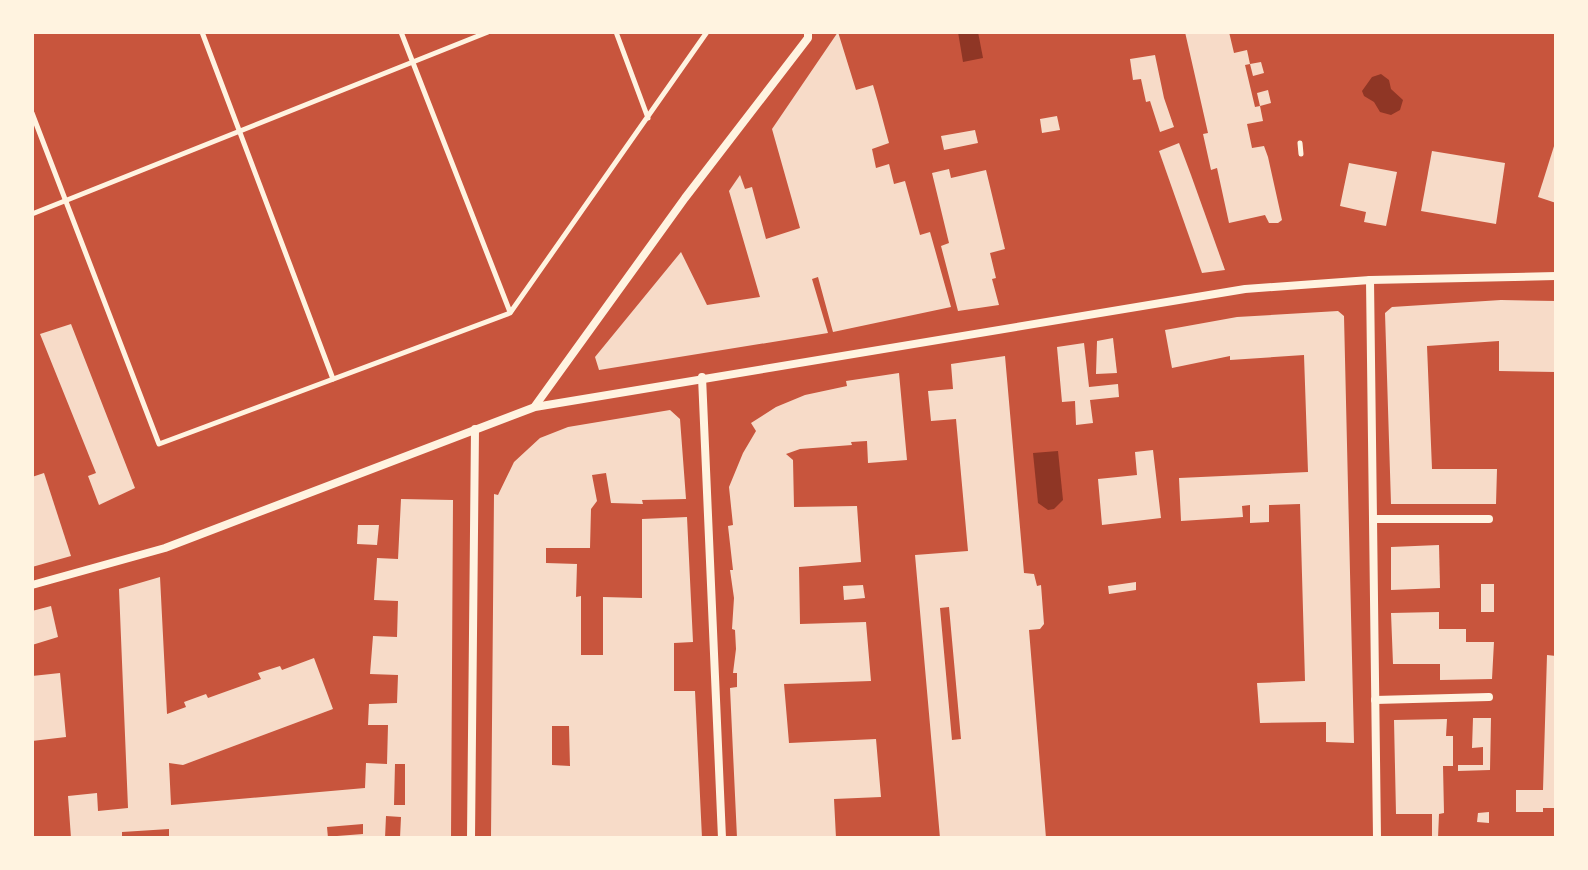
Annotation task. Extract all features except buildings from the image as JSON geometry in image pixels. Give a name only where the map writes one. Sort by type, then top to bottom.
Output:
[{"type":"street","points":[[535,407],[685,198],[808,38],[808,32]]},
{"type":"street","points":[[32,585],[165,548],[535,407],[1245,289],[1370,280],[1556,276]]},
{"type":"street","points":[[1370,280],[1377,838]]},
{"type":"street","points":[[702,377],[722,838]]},
{"type":"street","points":[[471,838],[475,429]]},
{"type":"street","points":[[1374,519],[1489,519]]},
{"type":"street","points":[[1375,700],[1489,697]]},
{"type":"path","points":[[202,32],[333,379]]},
{"type":"path","points":[[401,32],[510,313]]},
{"type":"path","points":[[35,214],[488,32]]},
{"type":"path","points":[[616,32],[648,118]]},
{"type":"path","points":[[32,113],[159,444],[510,313],[707,32]]},
{"type":"path","points":[[1300,143],[1301,154]]},
{"type":"shaded area","points":[[958,32],[978,32],[983,58],[963,62]]},
{"type":"shaded area","points":[[1381,74],[1403,100],[1400,110],[1391,115],[1380,112],[1362,91],[1372,77]]},
{"type":"shaded area","points":[[1058,451],[1063,500],[1054,509],[1048,510],[1038,503],[1033,453]]}]
